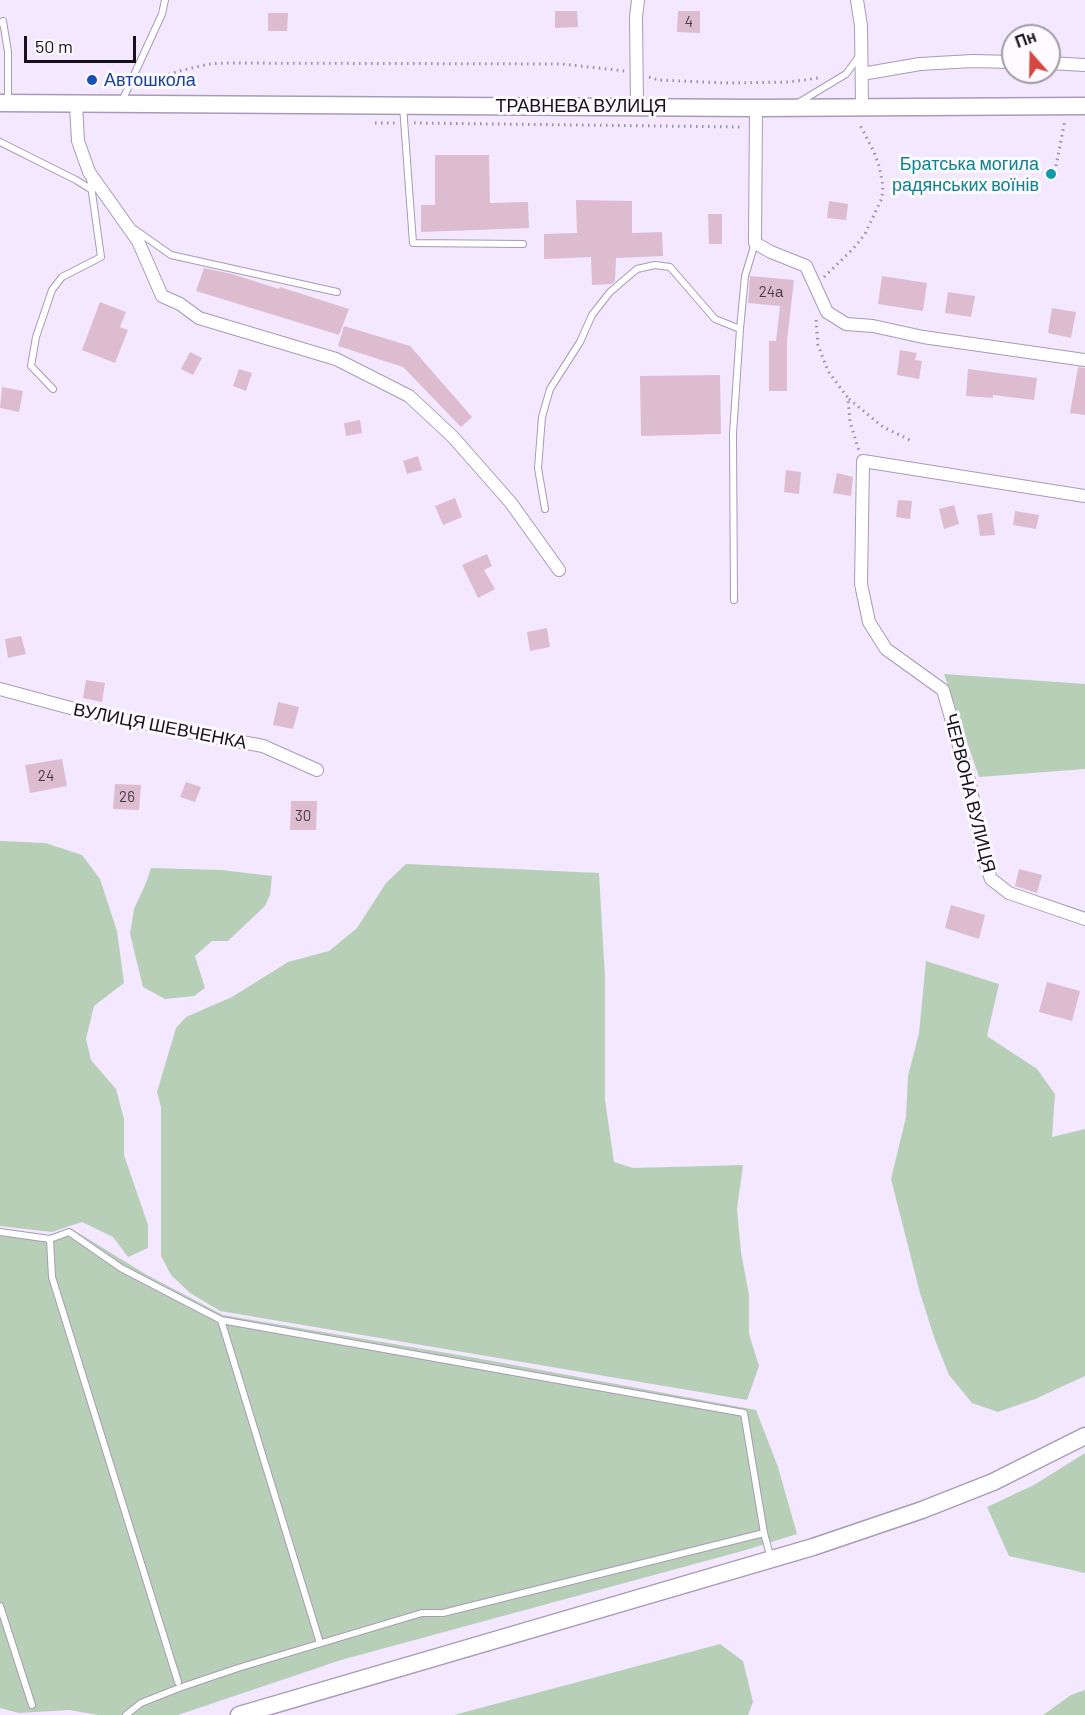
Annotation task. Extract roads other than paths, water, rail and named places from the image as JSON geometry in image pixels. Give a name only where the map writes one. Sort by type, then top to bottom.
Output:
[{"type":"street","points":[[637,107],[636,17],[638,0]]},
{"type":"street","points":[[855,107],[862,74],[861,26],[857,0]]},
{"type":"street","points":[[862,74],[920,64],[1001,62]]},
{"type":"street","points":[[1061,63],[1085,64]]},
{"type":"street","name":"ТРАВНЕВА ВУЛИЦЯ","points":[[4,103],[76,105],[124,97],[403,105],[756,108],[1084,104]]},
{"type":"street","points":[[76,105],[78,141],[89,172],[138,241],[162,296],[180,304],[199,318],[336,359],[374,376],[409,396],[461,445],[511,503],[560,570]]},
{"type":"street","points":[[756,108],[755,243],[806,266],[826,312],[846,324],[873,326],[923,337],[1085,360]]},
{"type":"street","name":"ЧЕРВОНА ВУЛИЦЯ","points":[[1085,496],[863,461],[861,584],[869,622],[886,649],[943,690],[970,784],[984,859],[991,879],[1009,894],[1085,919]]},
{"type":"street","name":"ВУЛИЦЯ ШЕВЧЕНКА","points":[[0,689],[93,714],[263,746],[317,770]]},
{"type":"street","points":[[239,1715],[813,1547],[993,1482],[1085,1436]]},
{"type":"lane","points":[[124,97],[162,14],[165,0]]},
{"type":"lane","points":[[0,23],[3,21],[8,52],[4,103]]},
{"type":"lane","points":[[789,107],[846,74],[861,54]]},
{"type":"lane","points":[[403,105],[413,243],[523,244]]},
{"type":"lane","points":[[0,142],[92,190]]},
{"type":"lane","points":[[53,389],[31,366],[36,337],[52,290],[62,277],[101,256],[89,172]]},
{"type":"lane","points":[[127,225],[171,255],[337,292]]},
{"type":"lane","points":[[734,600],[733,434],[745,276],[755,243]]},
{"type":"lane","points":[[545,509],[538,468],[542,417],[550,389],[580,342],[591,315],[610,292],[637,269],[655,265],[670,267],[715,319],[740,329]]},
{"type":"lane","points":[[0,1232],[50,1239],[69,1232],[122,1268],[221,1320],[744,1413],[764,1533],[771,1559]]},
{"type":"lane","points":[[50,1239],[52,1277],[177,1682]]},
{"type":"lane","points":[[221,1320],[320,1643]]},
{"type":"lane","points":[[126,1715],[141,1703],[179,1688],[422,1613],[443,1613],[764,1533]]},
{"type":"lane","points":[[0,1606],[32,1705]]},
{"type":"place","name":"Автошкола","points":[[92,80]]},
{"type":"place","name":"Братська могила радянських воїнів","points":[[1051,174]]}]
